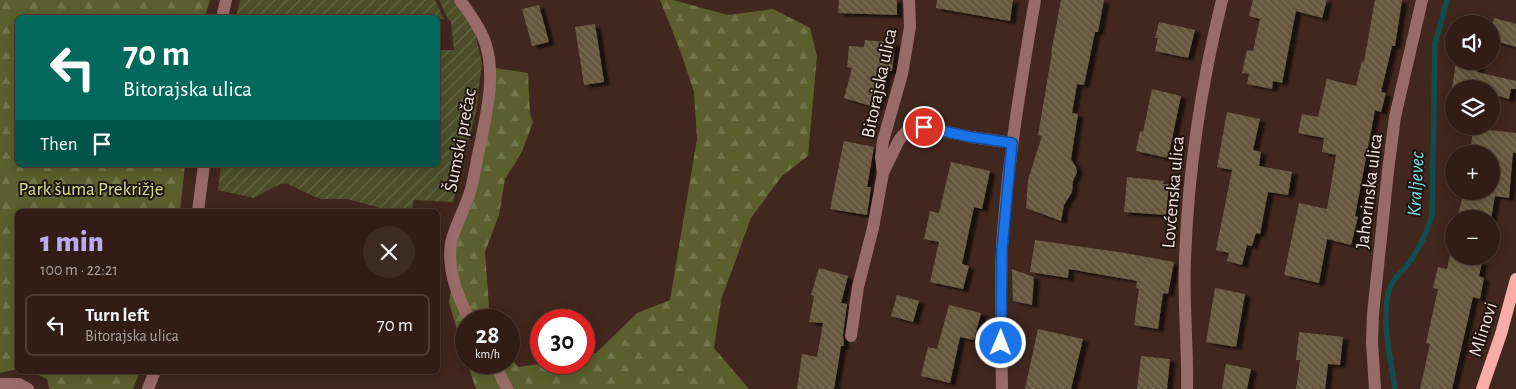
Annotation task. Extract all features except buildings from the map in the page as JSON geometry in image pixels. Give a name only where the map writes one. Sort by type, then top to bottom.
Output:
[{"type":"main road","name":"Mlinovi","points":[[1482,389],[1501,334],[1516,280]]},
{"type":"street","points":[[223,15],[226,0]]},
{"type":"street","name":"Šumski prečac","points":[[460,0],[482,33],[486,43],[490,76],[486,119],[471,190],[452,243],[453,276],[460,303],[464,309]]},
{"type":"street","name":"Bitorajska ulica","points":[[851,336],[858,287],[873,228],[883,173],[883,141],[902,74],[910,27],[909,0]]},
{"type":"street","points":[[1002,389],[1002,249],[1012,143],[1035,0]]},
{"type":"street","name":"Lovćenska ulica","points":[[1187,389],[1184,296],[1188,193],[1196,123],[1222,0]]},
{"type":"street","name":"Jahorinska ulica","points":[[1375,389],[1373,376],[1373,314],[1388,171],[1396,117],[1422,0]]},
{"type":"street","name":"Bitorajska ulica","points":[[883,173],[898,140],[906,132],[914,128],[935,128],[971,137],[1012,143]]},
{"type":"street","points":[[198,209],[204,167]]},
{"type":"street","points":[[148,389],[154,374]]},
{"type":"street","points":[[500,374],[507,389]]},
{"type":"street","points":[[0,384],[19,384],[28,389]]},
{"type":"green space","name":"Park šuma Prekrižje","points":[[0,0],[210,0],[206,15],[15,15],[15,167],[185,167],[180,209],[15,209],[15,369],[0,373]]},
{"type":"green space","points":[[240,0],[435,0],[444,19],[440,19],[440,15],[236,15]]},
{"type":"green space","points":[[439,0],[453,0],[475,33],[482,63],[476,111],[453,202],[414,200],[412,209],[384,209],[347,199],[321,199],[286,183],[278,185],[254,198],[218,190],[221,167],[440,167],[440,50],[454,50],[451,22]]},
{"type":"green space","points":[[660,0],[673,0],[728,15],[773,9],[810,28],[817,56],[808,156],[782,176],[751,218],[721,300],[714,348],[749,389],[476,389],[471,374],[520,374],[520,367],[530,365],[530,374],[595,374],[595,353],[637,313],[670,300],[697,139],[694,92]]},
{"type":"green space","points":[[495,68],[528,73],[530,114],[533,122],[522,152],[505,179],[499,215],[485,252],[489,309],[455,309],[455,323],[449,302],[456,260],[456,243]]},
{"type":"green space","points":[[36,374],[139,374],[133,389],[49,389],[47,379]]},
{"type":"waterway","name":"Kraljevec","points":[[1395,389],[1387,336],[1386,309],[1391,285],[1419,247],[1432,215],[1435,44],[1447,0]]},
{"type":"route","points":[[924,127],[1012,143],[1002,249],[1001,343]]}]
